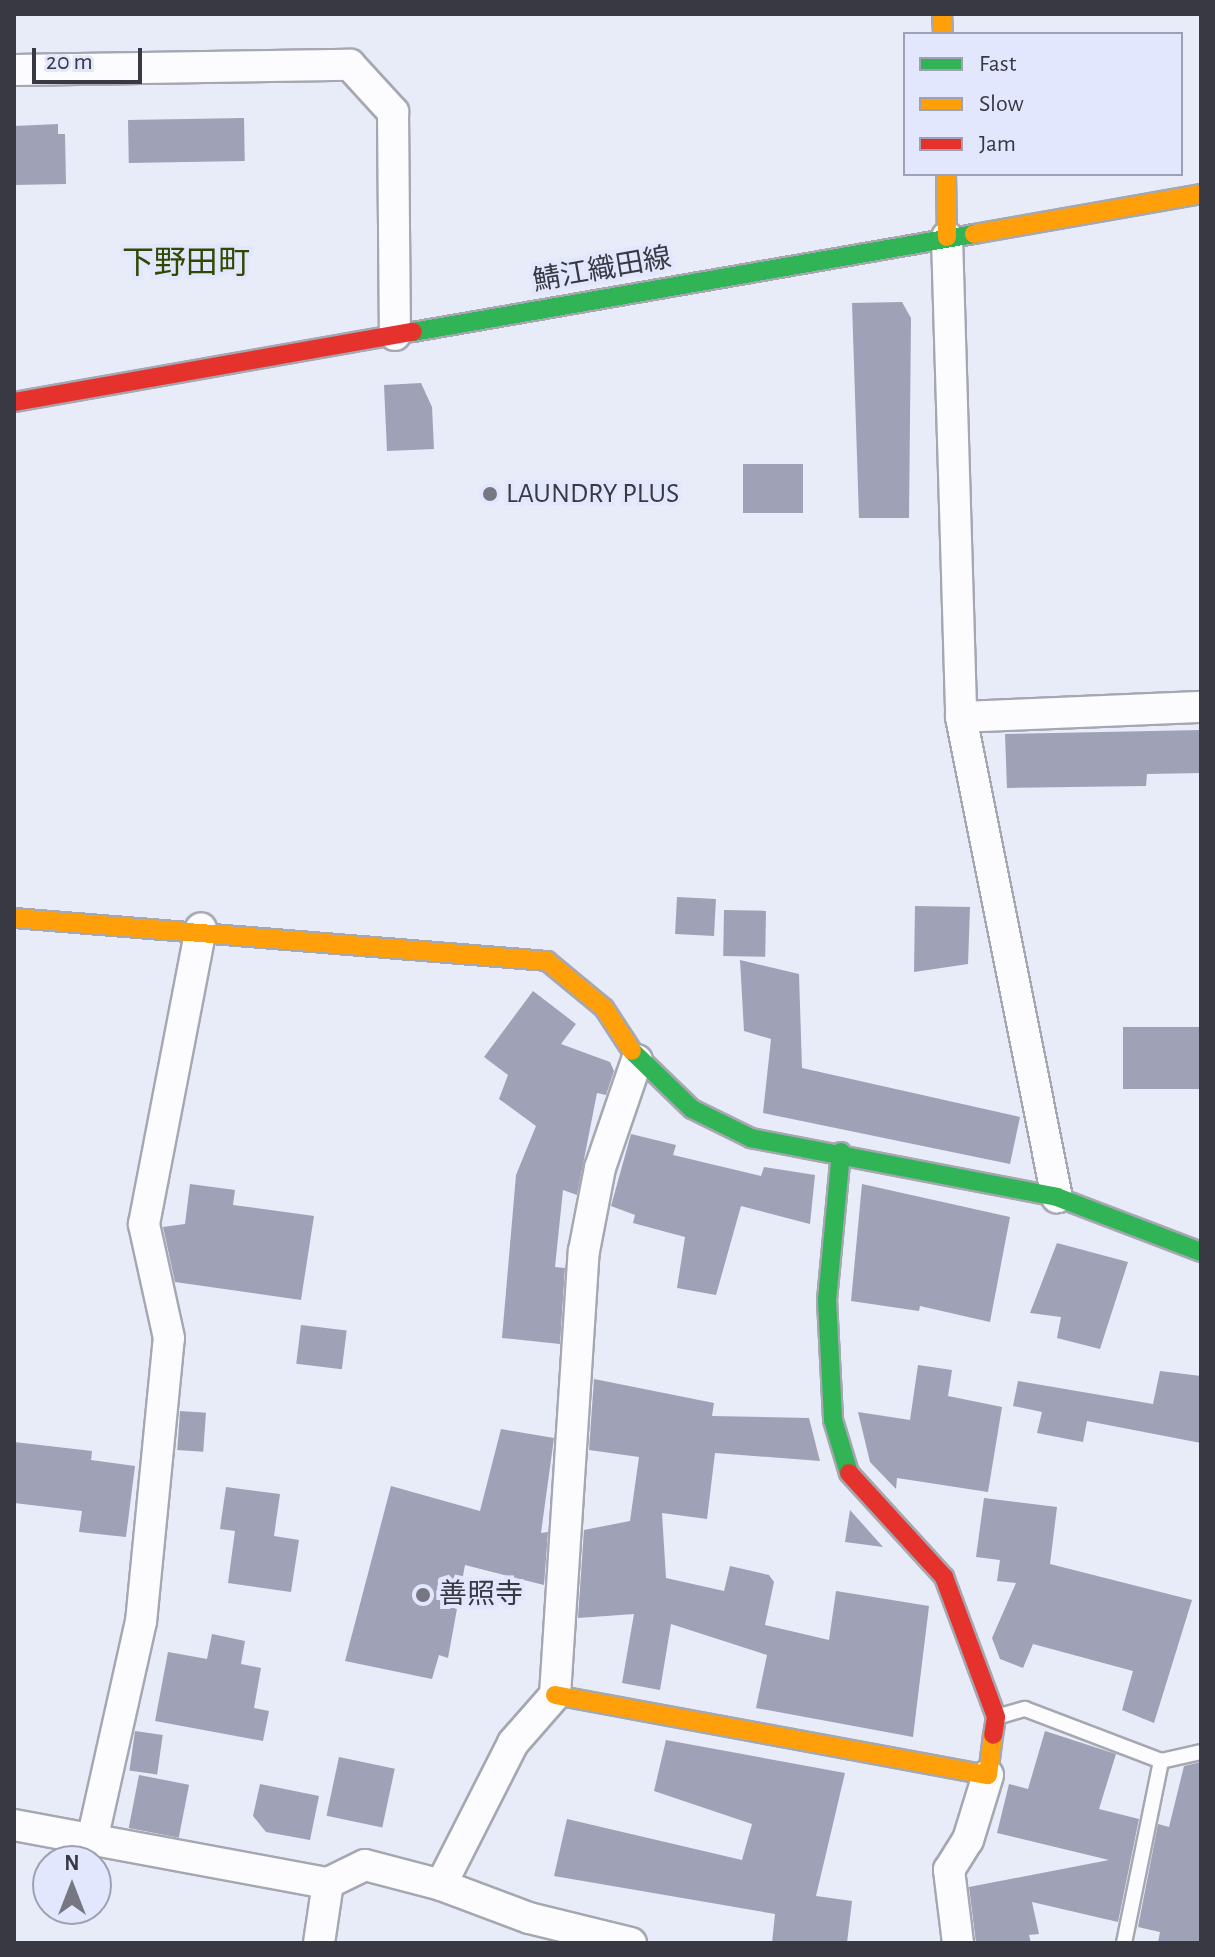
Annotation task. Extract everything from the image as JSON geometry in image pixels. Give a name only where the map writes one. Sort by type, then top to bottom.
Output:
[{"type":"street","points":[[14,70],[350,65],[393,112],[395,335]]},
{"type":"street","points":[[946,176],[961,717],[1057,1197]]},
{"type":"street","name":"鯖江織田線","points":[[14,402],[1201,194]]},
{"type":"street","points":[[961,717],[1201,707]]},
{"type":"street","points":[[14,918],[201,928],[547,961],[604,1008],[637,1060],[692,1109],[751,1138],[841,1152],[1057,1197],[1201,1252]]},
{"type":"street","points":[[93,1836],[141,1622],[169,1338],[144,1224],[201,928]]},
{"type":"street","points":[[441,1885],[513,1743],[555,1695],[584,1251],[600,1168],[637,1060]]},
{"type":"street","points":[[841,1152],[827,1300],[833,1420],[849,1474],[944,1577],[996,1717],[988,1775],[968,1840],[949,1870],[958,1943]]},
{"type":"street","points":[[555,1695],[988,1775]]},
{"type":"street","points":[[14,1825],[93,1836],[328,1883],[365,1865],[441,1885],[529,1918],[631,1943]]},
{"type":"street","points":[[319,1943],[328,1883]]},
{"type":"lane","points":[[996,1717],[1025,1709],[1161,1761],[1201,1752]]},
{"type":"lane","points":[[1124,1943],[1161,1761]]},
{"type":"building","points":[[244,118],[245,161],[129,163],[128,120]]},
{"type":"building","points":[[58,124],[58,134],[65,134],[66,184],[14,185],[14,126]]},
{"type":"building","points":[[902,302],[911,318],[909,518],[859,518],[852,303]]},
{"type":"building","points":[[421,383],[432,407],[434,449],[387,451],[384,385]]},
{"type":"building","points":[[743,464],[803,464],[803,513],[743,513]]},
{"type":"building","points":[[1201,730],[1201,773],[1147,774],[1146,786],[1007,788],[1005,734]]},
{"type":"building","points":[[677,897],[716,899],[714,936],[675,934]]},
{"type":"building","points":[[915,906],[970,907],[968,964],[914,972]]},
{"type":"building","points":[[724,910],[766,911],[765,957],[723,956]]},
{"type":"building","points":[[740,960],[799,974],[802,1068],[1020,1117],[1010,1164],[763,1113],[771,1039],[744,1031]]},
{"type":"building","points":[[533,991],[576,1024],[561,1044],[610,1062],[614,1071],[606,1095],[597,1093],[577,1195],[563,1190],[555,1267],[565,1268],[560,1344],[502,1338],[516,1175],[536,1126],[499,1099],[508,1075],[484,1057]]},
{"type":"building","points":[[1123,1027],[1201,1027],[1201,1089],[1123,1089]]},
{"type":"building","points":[[631,1134],[676,1145],[673,1155],[761,1176],[764,1167],[815,1175],[810,1224],[741,1206],[716,1295],[677,1288],[685,1237],[633,1223],[635,1215],[611,1206]]},
{"type":"building","points":[[190,1184],[235,1190],[233,1205],[314,1216],[301,1300],[175,1282],[163,1227],[185,1224]]},
{"type":"building","points":[[862,1184],[1010,1217],[990,1322],[920,1306],[919,1311],[851,1301]]},
{"type":"building","points":[[1057,1243],[1128,1262],[1100,1349],[1057,1338],[1061,1317],[1030,1313]]},
{"type":"building","points":[[301,1325],[347,1331],[342,1369],[296,1364]]},
{"type":"building","points":[[918,1365],[952,1370],[948,1396],[1002,1407],[988,1492],[897,1478],[896,1489],[870,1462],[858,1412],[910,1420]]},
{"type":"building","points":[[1160,1371],[1201,1376],[1201,1443],[1087,1421],[1083,1442],[1037,1433],[1042,1412],[1013,1406],[1018,1381],[1153,1404]]},
{"type":"building","points":[[594,1379],[714,1403],[712,1416],[809,1418],[820,1461],[715,1453],[707,1519],[662,1513],[666,1578],[724,1591],[730,1566],[769,1575],[774,1582],[765,1625],[829,1640],[836,1591],[929,1606],[913,1737],[756,1708],[767,1655],[671,1624],[660,1690],[622,1683],[634,1614],[578,1618],[584,1530],[630,1521],[639,1457],[589,1450]]},
{"type":"building","points":[[180,1411],[206,1413],[203,1452],[177,1450]]},
{"type":"building","points":[[501,1429],[554,1438],[541,1533],[548,1532],[544,1585],[465,1565],[448,1658],[439,1655],[432,1679],[345,1661],[391,1486],[480,1511]]},
{"type":"building","points":[[14,1442],[92,1451],[91,1460],[135,1466],[126,1537],[79,1532],[82,1511],[14,1503]]},
{"type":"building","points":[[226,1487],[280,1494],[274,1536],[299,1540],[291,1592],[228,1583],[235,1531],[220,1529]]},
{"type":"building","points":[[984,1498],[1057,1507],[1050,1564],[1192,1600],[1154,1723],[1122,1710],[1133,1671],[1033,1644],[1023,1668],[1000,1659],[992,1638],[1016,1583],[997,1581],[1000,1560],[976,1557]]},
{"type":"building","points":[[850,1510],[883,1547],[845,1542]]},
{"type":"building","points":[[212,1634],[245,1641],[241,1664],[261,1668],[254,1708],[269,1711],[263,1741],[155,1721],[168,1652],[207,1659]]},
{"type":"building","points":[[135,1731],[163,1735],[157,1775],[129,1771]]},
{"type":"building","points":[[1045,1731],[1116,1754],[1099,1809],[1139,1819],[1118,1922],[1032,1902],[1039,1934],[1029,1935],[1031,1943],[976,1943],[969,1887],[1109,1860],[997,1833],[1009,1784],[1028,1789]]},
{"type":"building","points":[[666,1740],[845,1773],[816,1896],[852,1901],[847,1943],[772,1943],[775,1914],[554,1876],[567,1819],[742,1860],[752,1824],[654,1791]]},
{"type":"building","points":[[339,1757],[395,1769],[382,1828],[327,1816]]},
{"type":"building","points":[[1201,1762],[1201,1943],[1158,1943],[1160,1932],[1138,1927],[1158,1824],[1169,1827],[1184,1766]]},
{"type":"building","points":[[139,1775],[189,1785],[179,1838],[129,1828]]},
{"type":"building","points":[[260,1784],[319,1796],[310,1840],[266,1832],[253,1816]]},
{"type":"traffic: fast","points":[[413,332],[974,234]]},
{"type":"traffic: fast","points":[[632,1051],[692,1109],[751,1138],[1057,1197],[1201,1252]]},
{"type":"traffic: fast","points":[[841,1152],[827,1300],[833,1420],[849,1473]]},
{"type":"traffic: slow","points":[[942,14],[943,32]]},
{"type":"traffic: slow","points":[[946,176],[947,237]]},
{"type":"traffic: slow","points":[[974,234],[1201,194]]},
{"type":"traffic: slow","points":[[14,918],[547,961],[604,1008],[632,1051]]},
{"type":"traffic: slow","points":[[555,1695],[988,1775],[993,1735]]},
{"type":"traffic: jam","points":[[14,402],[413,332]]},
{"type":"traffic: jam","points":[[849,1473],[944,1577],[996,1717],[993,1735]]},
{"type":"place","name":"LAUNDRY PLUS","points":[[490,494]]},
{"type":"place","name":"善照寺","points":[[423,1595]]},
{"type":"district","name":"下野田町","points":[[186,263]]}]
